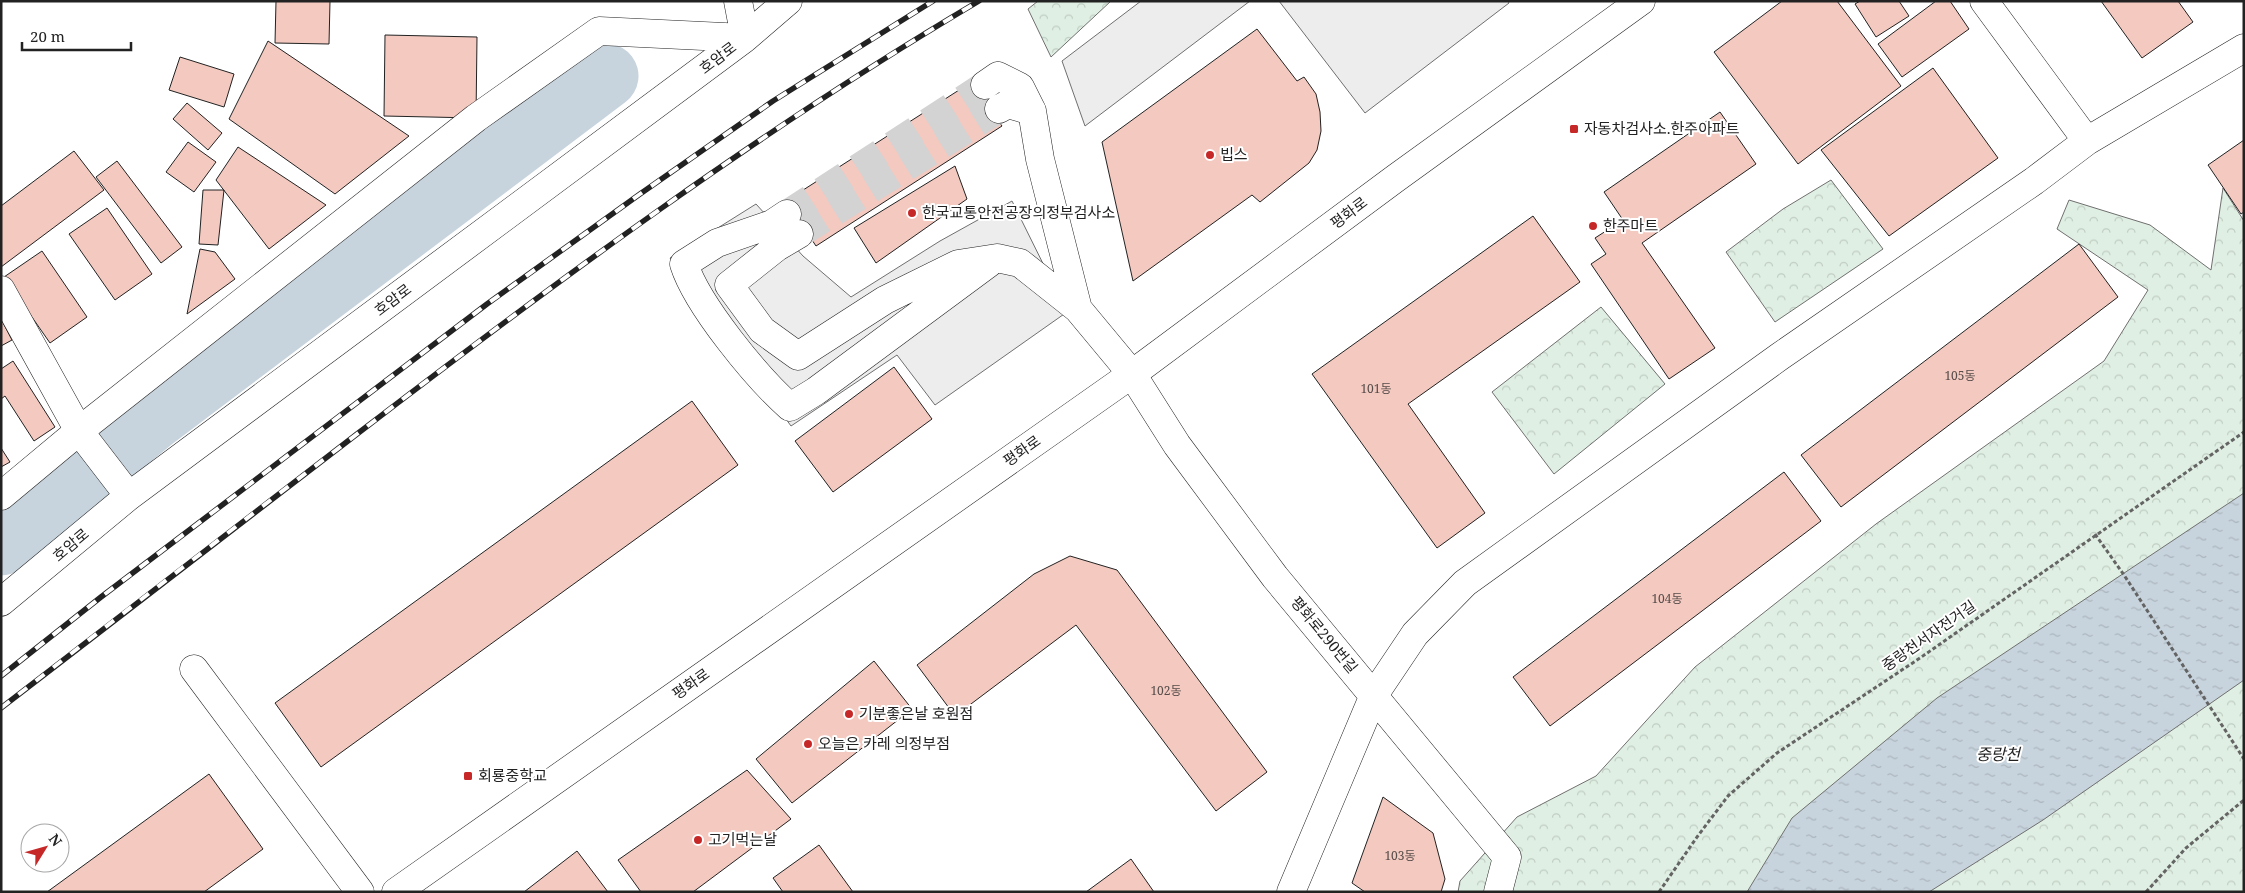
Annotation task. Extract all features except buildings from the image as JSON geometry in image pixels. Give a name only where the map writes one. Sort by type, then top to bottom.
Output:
[{"type":"street","points":[[1,496],[78,431],[476,118],[598,31],[745,38],[738,1]]},
{"type":"street","name":"호암로","points":[[1,602],[129,496],[745,38],[788,1]]},
{"type":"street","name":"평화로","points":[[396,892],[1132,374],[1396,178],[1640,1]]},
{"type":"street","points":[[1984,1],[2087,141]]},
{"type":"street","points":[[1291,892],[1374,695],[1415,634],[1465,583],[1779,357],[2087,141],[2244,48]]},
{"type":"street","points":[[985,85],[998,76],[1020,87],[1032,111],[1040,159],[1078,309]]},
{"type":"street","points":[[999,110],[1008,104],[1032,111]]},
{"type":"street","points":[[996,258],[816,391],[790,407],[774,393],[731,341],[689,281],[684,264],[717,243],[772,224],[793,224],[777,247],[729,285],[762,330],[798,356],[885,300],[958,264],[996,258],[1020,263],[1078,309]]},
{"type":"street","points":[[1,290],[78,431],[129,496]]},
{"type":"street","name":"평화로290번길","points":[[1078,309],[1132,374],[1177,445],[1275,577],[1507,857],[1498,892]]},
{"type":"street","points":[[194,669],[360,892]]},
{"type":"path","name":"중랑천서자전거길","points":[[1659,892],[1697,836],[1728,796],[1770,758],[1928,652],[2244,432]]},
{"type":"path","points":[[2095,534],[2124,574],[2207,705],[2244,759]]},
{"type":"path","points":[[2146,892],[2186,848],[2244,800]]},
{"type":"green space","points":[[1038,1],[1111,1],[1051,57],[1028,9]]},
{"type":"green space","points":[[1831,180],[1883,249],[1775,322],[1726,252],[1783,209]]},
{"type":"green space","points":[[2223,188],[2244,221],[2244,892],[1458,892],[1460,881],[1517,817],[1596,776],[1695,667],[1876,524],[2104,361],[2148,290],[2057,229],[2069,200],[2150,225],[2211,270]]},
{"type":"green space","points":[[1601,307],[1665,384],[1554,474],[1492,392]]},
{"type":"shaded area","points":[[1141,1],[1250,1],[1085,126],[1062,61]]},
{"type":"shaded area","points":[[1279,1],[1508,1],[1509,3],[1365,113]]},
{"type":"shaded area","points":[[1012,201],[1067,312],[935,405],[897,355],[791,426],[670,258],[756,204],[803,256],[851,297],[940,241]]},
{"type":"water","name":"중랑천","points":[[2244,493],[2244,680],[2043,820],[1929,892],[1747,892],[1792,818],[1937,698]]},
{"type":"waterway","points":[[1,543],[154,417],[606,76]]},
{"type":"tunnel","points":[[787,214],[985,85]]},
{"type":"tunnel","points":[[799,234],[999,109]]},
{"type":"railway","points":[[1,676],[101,597],[487,304],[773,101],[933,1]]},
{"type":"railway","points":[[1,708],[432,376],[585,263],[739,154],[818,101],[979,1]]},
{"type":"place","name":"자동차검사소.한주아파트","points":[[1574,129]]},
{"type":"place","name":"빕스","points":[[1210,155]]},
{"type":"place","name":"한국교통안전공장의정부검사소","points":[[912,213]]},
{"type":"place","name":"한주마트","points":[[1593,226]]},
{"type":"place","name":"기분좋은날 호원점","points":[[849,714]]},
{"type":"place","name":"오늘은 카레 의정부점","points":[[808,744]]},
{"type":"place","name":"회룡중학교","points":[[468,776]]},
{"type":"place","name":"고기먹는날","points":[[698,840]]}]
